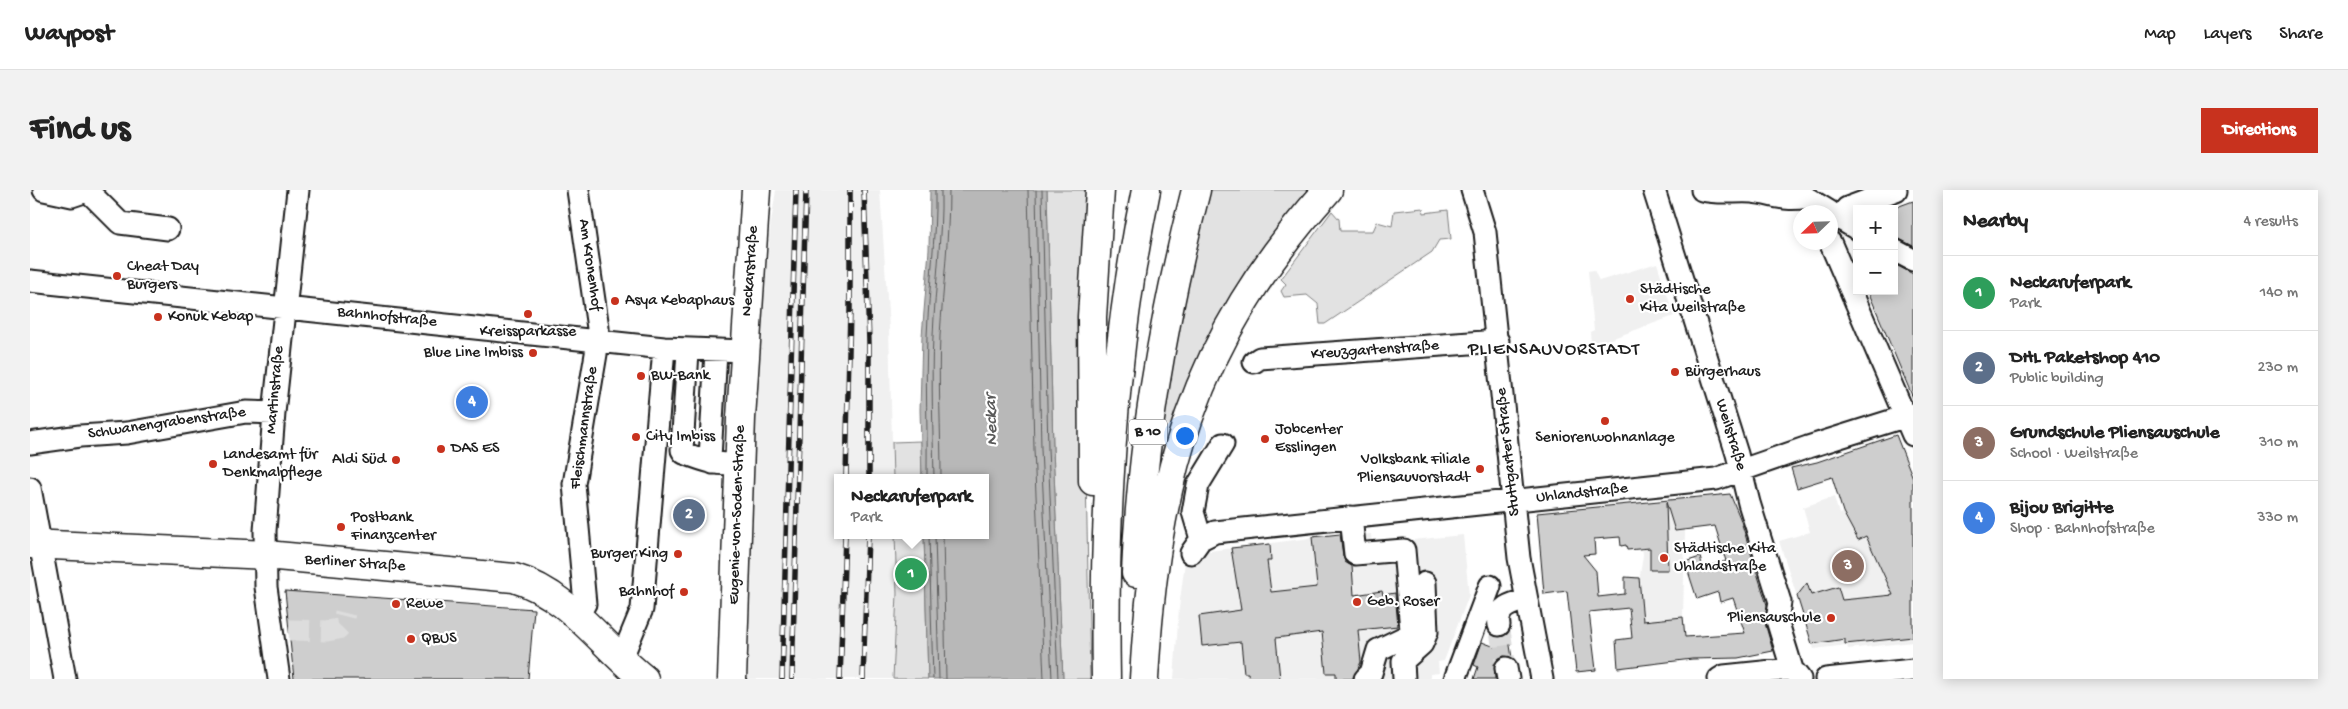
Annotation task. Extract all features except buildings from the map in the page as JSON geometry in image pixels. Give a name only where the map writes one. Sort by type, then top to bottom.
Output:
[{"type":"main road","name":"Neckarstraße","points":[[745,351],[756,190]]},
{"type":"main road","points":[[1100,190],[1093,266],[1091,366],[1096,609],[1102,679]]},
{"type":"main road","name":"B 10","points":[[1106,679],[1106,568],[1113,428],[1125,315],[1146,190]]},
{"type":"main road","name":"B 10","points":[[1134,679],[1137,555],[1150,411],[1169,307],[1196,190]]},
{"type":"main road","points":[[1144,679],[1148,609],[1159,527],[1175,458],[1190,409],[1217,348],[1250,290],[1280,246],[1328,190]]},
{"type":"main road","name":"Eugenie-von-Soden-Straße","points":[[732,679],[745,351]]},
{"type":"main road","name":"Berliner Straße","points":[[35,544],[266,555],[514,578],[538,586],[560,602],[644,679]]},
{"type":"street","points":[[44,190],[72,196],[89,191],[120,223],[168,229]]},
{"type":"street","name":"Martinstraße","points":[[278,679],[279,636],[266,587],[266,520],[284,307],[298,190]]},
{"type":"street","name":"Am Kronenhof","points":[[578,190],[596,308],[597,348]]},
{"type":"street","name":"Stuttgarter Straße","points":[[1472,190],[1483,223]]},
{"type":"street","name":"Stuttgarter Straße","points":[[1485,190],[1483,223],[1498,341],[1519,558],[1542,679]]},
{"type":"street","name":"Weilstraße","points":[[1654,190],[1742,470],[1779,600],[1777,620],[1796,674]]},
{"type":"street","points":[[1702,190],[1721,193],[1756,193],[1790,201],[1800,194],[1817,205]]},
{"type":"street","points":[[1838,217],[1847,208],[1896,190]]},
{"type":"street","points":[[1834,250],[1909,415],[1913,435]]},
{"type":"street","points":[[1898,252],[1913,260]]},
{"type":"street","name":"Bahnhofstraße","points":[[30,281],[284,307],[597,348],[745,351]]},
{"type":"street","name":"Kreuzgartenstraße","points":[[1254,362],[1260,358],[1498,341]]},
{"type":"street","name":"Fleischmannstraße","points":[[585,604],[574,484],[597,348]]},
{"type":"street","points":[[622,660],[642,608],[664,348]]},
{"type":"street","points":[[702,351],[681,448],[684,453],[706,461],[730,464],[740,461]]},
{"type":"street","points":[[702,351],[710,453],[706,461]]},
{"type":"street","name":"Schwanengrabenstraße","points":[[30,443],[80,436],[127,433],[246,412],[274,413]]},
{"type":"street","name":"Uhlandstraße","points":[[1223,444],[1198,485],[1193,512],[1196,546],[1215,532],[1708,481],[1909,415]]},
{"type":"street","points":[[30,488],[35,544],[65,679]]},
{"type":"street","points":[[1352,517],[1355,554],[1404,550],[1410,611],[1411,633],[1376,651],[1371,673],[1365,679]]},
{"type":"street","points":[[1404,679],[1403,662],[1422,644],[1427,632],[1425,583]]},
{"type":"street","points":[[1455,679],[1490,586]]},
{"type":"street","points":[[1499,625],[1498,617],[1500,612],[1511,604],[1527,600]]},
{"type":"street","points":[[1410,654],[1412,679]]},
{"type":"street","points":[[1826,679],[1913,670]]},
{"type":"street","points":[[1723,678],[1796,674]]},
{"type":"shaded area","points":[[776,190],[880,190],[889,328],[893,474],[834,474],[834,539],[895,539],[897,594],[893,679],[746,679],[755,410],[770,229]]},
{"type":"shaded area","points":[[1047,190],[1093,190],[1084,371],[1090,679],[1063,679],[1053,449]]},
{"type":"shaded area","points":[[1205,190],[1313,190],[1161,459],[1159,422]]},
{"type":"shaded area","points":[[1423,208],[1424,213],[1448,210],[1451,239],[1439,240],[1432,252],[1325,324],[1320,324],[1318,304],[1307,295],[1284,297],[1281,291],[1286,284],[1281,279],[1332,211],[1339,219],[1340,231],[1373,231],[1377,222],[1392,226],[1394,211]]},
{"type":"shaded area","name":"Städtische Kita Weilstraße","points":[[1657,263],[1674,316],[1605,341],[1591,343],[1590,332],[1594,330],[1588,271],[1594,270],[1599,281]]},
{"type":"shaded area","points":[[921,441],[922,474],[893,474],[892,442]]},
{"type":"shaded area","points":[[1834,497],[1839,514],[1880,500],[1913,577],[1913,642],[1848,649],[1847,645],[1814,649],[1779,541],[1810,532],[1803,507]]},
{"type":"shaded area","name":"Städtische Kita Uhlandstraße","points":[[1682,499],[1685,534],[1683,617],[1643,621],[1639,582],[1643,555],[1638,504]]},
{"type":"shaded area","points":[[1349,533],[1349,536],[1371,534],[1372,544],[1463,535],[1469,595],[1444,661],[1438,662],[1439,673],[1430,674],[1430,679],[1174,679],[1179,608],[1186,554]]},
{"type":"shaded area","points":[[895,539],[924,539],[928,679],[893,679],[897,594]]},
{"type":"water","name":"Neckar","points":[[930,190],[1047,190],[1053,449],[1063,679],[928,679],[924,539],[989,539],[989,474],[922,474],[920,410],[922,336],[929,250]]},
{"type":"tunnel","points":[[289,630],[327,631],[338,629],[342,625],[345,613]]},
{"type":"tunnel","points":[[1499,625],[1506,668]]},
{"type":"railway","points":[[782,679],[796,190]]},
{"type":"railway","points":[[792,679],[806,190]]},
{"type":"railway","points":[[846,474],[850,310],[850,190]]},
{"type":"railway","points":[[864,190],[869,343],[869,474]]},
{"type":"railway","points":[[840,679],[845,539]]},
{"type":"railway","points":[[863,679],[868,539]]},
{"type":"place","name":"Cheat Day Burgers","points":[[117,276]]},
{"type":"place","name":"Städtische Kita Weilstraße","points":[[1630,299]]},
{"type":"place","name":"Asya Kebaphaus","points":[[615,301]]},
{"type":"place","name":"Kreissparkasse","points":[[528,314]]},
{"type":"place","name":"Konuk Kebap","points":[[158,317]]},
{"type":"place","name":"Blue Line Imbiss","points":[[533,353]]},
{"type":"place","name":"Bürgerhaus","points":[[1675,372]]},
{"type":"place","name":"BW-Bank","points":[[641,376]]},
{"type":"place","name":"Bijou Brigitte","points":[[472,402]]},
{"type":"place","name":"Seniorenwohnanlage","points":[[1605,421]]},
{"type":"place","name":"City Imbiss","points":[[636,437]]},
{"type":"place","name":"Jobcenter Esslingen","points":[[1265,439]]},
{"type":"place","name":"DAS ES","points":[[441,449]]},
{"type":"place","name":"Aldi Süd","points":[[396,460]]},
{"type":"place","name":"Landesamt für Denkmalpflege","points":[[213,464]]},
{"type":"place","name":"Volksbank Filiale Pliensauvorstadt","points":[[1480,469]]},
{"type":"place","name":"DHL Paketshop 410","points":[[689,515]]},
{"type":"place","name":"Postbank Finanzcenter","points":[[341,527]]},
{"type":"place","name":"Burger King","points":[[678,554]]},
{"type":"place","name":"Städtische Kita Uhlandstraße","points":[[1664,558]]},
{"type":"place","name":"Grundschule Pliensauschule","points":[[1848,566]]},
{"type":"place","name":"Neckaruferpark","points":[[911,574]]},
{"type":"place","name":"Bahnhof","points":[[684,592]]},
{"type":"place","name":"Geb. Roser","points":[[1357,602]]},
{"type":"place","name":"Rewe","points":[[396,604]]},
{"type":"place","name":"Pliensauschule","points":[[1831,618]]},
{"type":"place","name":"QBUS","points":[[411,639]]},
{"type":"district","name":"PLIENSAUVORSTADT","points":[[1554,350]]}]
